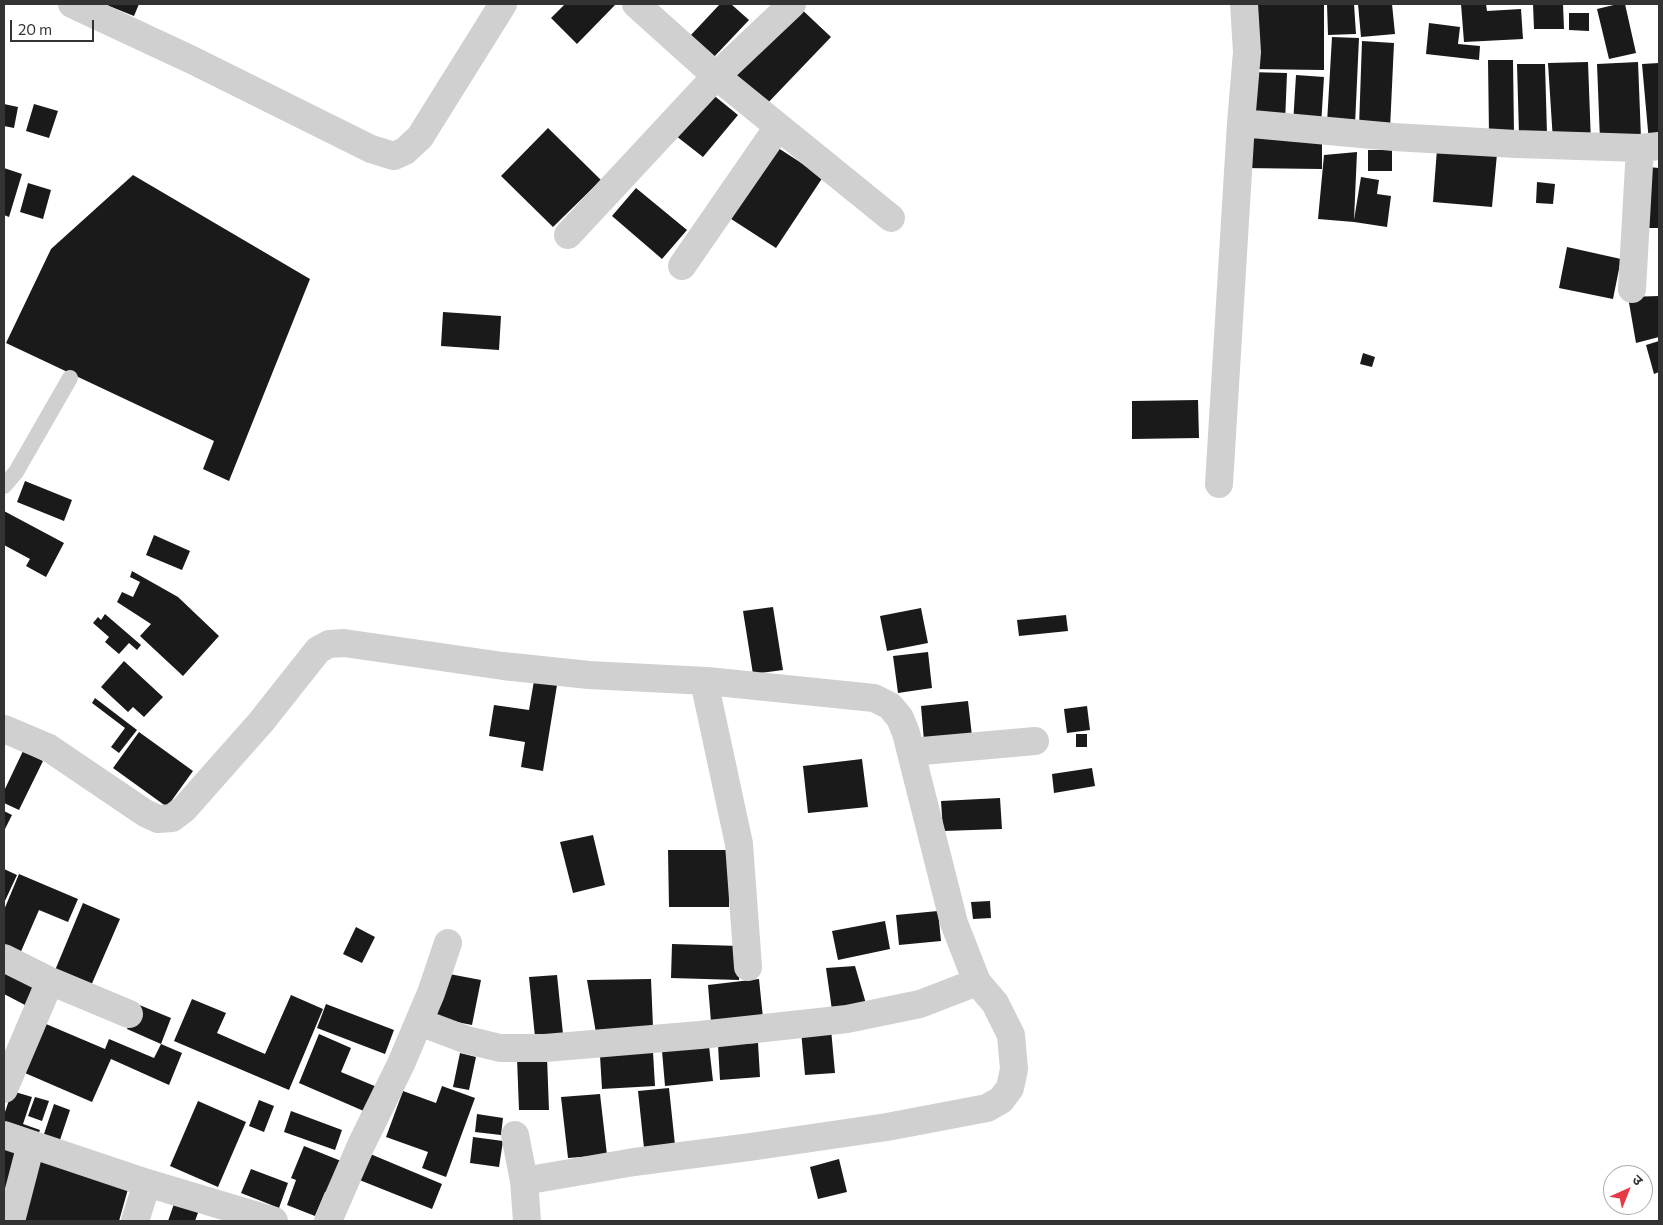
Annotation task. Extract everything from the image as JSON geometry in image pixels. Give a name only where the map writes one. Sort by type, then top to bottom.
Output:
[{"type":"street","points":[[72,4],[192,60],[371,149],[394,156],[405,151],[420,137],[503,4]]},
{"type":"street","points":[[636,4],[716,76],[891,218]]},
{"type":"street","points":[[568,235],[716,76],[792,4]]},
{"type":"street","points":[[1219,484],[1247,52],[1244,4]]},
{"type":"street","points":[[1241,123],[1403,138],[1516,144],[1650,147],[1632,289]]},
{"type":"street","points":[[682,266],[778,127]]},
{"type":"street","points":[[4,729],[49,748],[145,813],[158,819],[172,818],[184,809],[261,722],[318,650],[329,644],[344,643],[503,666],[589,675],[704,681],[874,698],[890,706],[900,718],[906,733],[954,922],[977,982],[995,1003],[1010,1035],[1014,1069],[1010,1088],[1001,1100],[987,1108],[887,1127],[634,1162],[524,1181]]},
{"type":"street","points":[[704,681],[739,844],[748,967]]},
{"type":"street","points":[[911,752],[1035,741]]},
{"type":"street","points":[[328,1221],[362,1143],[401,1064],[419,1022],[448,943]]},
{"type":"street","points":[[4,958],[50,981],[129,1014]]},
{"type":"street","points":[[4,1089],[50,981]]},
{"type":"street","points":[[419,1022],[467,1040],[500,1048],[545,1048],[700,1036],[847,1019],[920,1004],[977,982]]},
{"type":"street","points":[[4,1135],[147,1183],[274,1221]]},
{"type":"street","points":[[515,1135],[524,1181],[527,1221]]},
{"type":"street","points":[[11,1221],[31,1144]]},
{"type":"street","points":[[135,1221],[147,1183]]},
{"type":"lane","points":[[4,486],[16,472],[70,378]]},
{"type":"building","points":[[104,4],[139,4],[134,16]]},
{"type":"building","points":[[565,4],[615,5],[577,44],[551,18]]},
{"type":"building","points":[[720,4],[731,4],[749,20],[713,58],[690,36]]},
{"type":"building","points":[[796,4],[831,37],[763,108],[728,74]]},
{"type":"building","points":[[1249,4],[1324,4],[1324,70],[1249,69]]},
{"type":"building","points":[[1327,4],[1354,4],[1356,34],[1328,35]]},
{"type":"building","points":[[1358,4],[1392,4],[1395,34],[1361,37]]},
{"type":"building","points":[[1461,4],[1486,4],[1487,11],[1521,9],[1523,39],[1464,42]]},
{"type":"building","points":[[1533,4],[1563,4],[1564,29],[1534,29]]},
{"type":"building","points":[[1625,4],[1636,53],[1609,59],[1597,9]]},
{"type":"building","points":[[1569,13],[1589,13],[1589,31],[1569,30]]},
{"type":"building","points":[[1429,23],[1460,27],[1458,44],[1480,46],[1479,60],[1426,54]]},
{"type":"building","points":[[1332,37],[1359,38],[1355,125],[1327,123]]},
{"type":"building","points":[[1362,41],[1394,43],[1390,129],[1359,127]]},
{"type":"building","points":[[1488,60],[1513,60],[1514,134],[1489,134]]},
{"type":"building","points":[[1588,62],[1591,143],[1553,141],[1548,63]]},
{"type":"building","points":[[1638,62],[1641,138],[1600,140],[1597,64]]},
{"type":"building","points":[[1659,63],[1659,141],[1649,142],[1642,64]]},
{"type":"building","points":[[1517,64],[1545,64],[1547,134],[1519,135]]},
{"type":"building","points":[[1249,72],[1287,73],[1285,123],[1242,120]]},
{"type":"building","points":[[1296,75],[1324,77],[1321,126],[1293,124]]},
{"type":"building","points":[[706,89],[738,115],[703,157],[671,132]]},
{"type":"building","points":[[4,104],[18,107],[14,128],[4,126]]},
{"type":"building","points":[[34,104],[58,111],[49,138],[26,131]]},
{"type":"building","points":[[548,128],[601,180],[553,227],[501,176]]},
{"type":"building","points":[[1249,132],[1322,142],[1322,169],[1244,168]]},
{"type":"building","points":[[772,144],[823,177],[776,248],[725,215]]},
{"type":"building","points":[[1437,149],[1497,154],[1492,207],[1433,202]]},
{"type":"building","points":[[1368,150],[1392,150],[1392,171],[1368,171]]},
{"type":"building","points":[[1357,152],[1354,220],[1361,177],[1379,180],[1377,194],[1391,196],[1387,227],[1318,219],[1324,155]]},
{"type":"building","points":[[1648,167],[1659,168],[1659,228],[1646,228]]},
{"type":"building","points":[[4,168],[22,174],[9,217],[4,215]]},
{"type":"building","points":[[133,175],[310,279],[229,481],[203,469],[214,441],[6,343],[51,249]]},
{"type":"building","points":[[1537,182],[1555,184],[1553,204],[1536,203]]},
{"type":"building","points":[[28,183],[51,190],[43,219],[20,212]]},
{"type":"building","points":[[636,188],[687,230],[662,259],[612,216]]},
{"type":"building","points":[[1567,247],[1621,259],[1613,299],[1559,288]]},
{"type":"building","points":[[1659,296],[1659,337],[1636,343],[1628,297]]},
{"type":"building","points":[[443,312],[501,316],[499,350],[441,346]]},
{"type":"building","points":[[1659,341],[1659,372],[1654,374],[1646,345]]},
{"type":"building","points":[[1363,353],[1375,357],[1372,367],[1360,364]]},
{"type":"building","points":[[1198,400],[1199,438],[1132,439],[1132,401]]},
{"type":"building","points":[[25,481],[72,500],[64,521],[17,502]]},
{"type":"building","points":[[4,511],[64,543],[46,577],[26,566],[30,559],[4,545]]},
{"type":"building","points":[[154,535],[190,551],[182,570],[146,555]]},
{"type":"building","points":[[132,571],[178,597],[219,636],[183,676],[140,636],[151,624],[117,602],[122,592],[133,597],[140,582],[130,577]]},
{"type":"building","points":[[773,607],[783,670],[753,674],[743,611]]},
{"type":"building","points":[[921,608],[928,643],[887,651],[880,616]]},
{"type":"building","points":[[105,614],[141,645],[137,650],[129,643],[119,654],[105,642],[109,637],[93,623],[98,617],[101,620]]},
{"type":"building","points":[[1066,615],[1068,631],[1019,636],[1017,620]]},
{"type":"building","points":[[928,652],[932,688],[898,693],[893,656]]},
{"type":"building","points":[[124,661],[163,697],[144,717],[133,707],[128,712],[101,687]]},
{"type":"building","points":[[535,675],[558,679],[543,771],[521,767],[525,742],[489,736],[494,705],[529,710]]},
{"type":"building","points":[[95,698],[137,730],[119,753],[111,747],[125,728],[92,703]]},
{"type":"building","points":[[968,701],[972,736],[924,741],[921,706]]},
{"type":"building","points":[[1087,706],[1090,730],[1067,733],[1064,709]]},
{"type":"building","points":[[139,732],[193,771],[167,807],[113,768]]},
{"type":"building","points":[[1076,734],[1087,734],[1087,747],[1076,747]]},
{"type":"building","points":[[23,751],[43,761],[19,810],[4,803],[4,791]]},
{"type":"building","points":[[862,759],[868,807],[808,813],[803,766]]},
{"type":"building","points":[[1092,768],[1095,786],[1054,793],[1052,774]]},
{"type":"building","points":[[1000,798],[1002,829],[943,831],[941,801]]},
{"type":"building","points":[[4,811],[12,815],[4,831]]},
{"type":"building","points":[[593,835],[605,885],[573,893],[560,842]]},
{"type":"building","points":[[668,850],[729,850],[729,907],[669,907]]},
{"type":"building","points":[[4,869],[17,875],[4,903]]},
{"type":"building","points":[[19,874],[78,899],[68,922],[39,910],[19,956],[4,950],[4,910]]},
{"type":"building","points":[[990,901],[991,918],[973,919],[971,902]]},
{"type":"building","points":[[83,903],[120,919],[87,995],[51,980]]},
{"type":"building","points":[[938,911],[941,941],[899,945],[896,915]]},
{"type":"building","points":[[885,921],[890,949],[838,960],[832,931]]},
{"type":"building","points":[[356,927],[375,937],[362,963],[343,954]]},
{"type":"building","points":[[672,944],[740,946],[739,980],[671,978]]},
{"type":"building","points":[[855,966],[867,1007],[832,1010],[826,968]]},
{"type":"building","points":[[4,972],[34,987],[25,1005],[4,994]]},
{"type":"building","points":[[444,973],[481,980],[472,1025],[436,1018]]},
{"type":"building","points":[[557,975],[563,1034],[535,1037],[529,977]]},
{"type":"building","points":[[651,979],[653,1027],[596,1033],[587,980]]},
{"type":"building","points":[[759,979],[763,1018],[711,1022],[708,985]]},
{"type":"building","points":[[291,995],[323,1009],[289,1090],[174,1041],[192,999],[226,1013],[217,1033],[265,1054]]},
{"type":"building","points":[[137,1004],[171,1018],[161,1044],[127,1029]]},
{"type":"building","points":[[326,1004],[394,1030],[385,1054],[317,1028]]},
{"type":"building","points":[[39,1021],[105,1049],[109,1039],[154,1058],[161,1044],[182,1053],[169,1085],[111,1059],[92,1102],[18,1070]]},
{"type":"building","points":[[831,1029],[835,1073],[805,1075],[801,1031]]},
{"type":"building","points":[[319,1034],[351,1048],[341,1072],[377,1087],[366,1112],[299,1083]]},
{"type":"building","points":[[758,1043],[760,1077],[720,1080],[718,1045]]},
{"type":"building","points":[[709,1046],[713,1081],[665,1086],[662,1051]]},
{"type":"building","points":[[653,1052],[655,1086],[602,1089],[600,1056]]},
{"type":"building","points":[[460,1053],[476,1057],[469,1090],[453,1087]]},
{"type":"building","points":[[547,1057],[549,1110],[519,1110],[517,1058]]},
{"type":"building","points":[[442,1086],[475,1098],[446,1177],[422,1168],[428,1152],[386,1137],[403,1091],[436,1103]]},
{"type":"building","points":[[669,1088],[675,1145],[644,1148],[638,1091]]},
{"type":"building","points":[[12,1091],[32,1097],[23,1124],[40,1130],[36,1140],[4,1129],[4,1115]]},
{"type":"building","points":[[600,1094],[607,1155],[568,1158],[561,1097]]},
{"type":"building","points":[[35,1097],[49,1101],[42,1121],[28,1116]]},
{"type":"building","points":[[259,1100],[274,1106],[264,1132],[249,1126]]},
{"type":"building","points":[[198,1101],[246,1122],[218,1187],[170,1166]]},
{"type":"building","points":[[54,1104],[70,1110],[58,1146],[42,1140]]},
{"type":"building","points":[[291,1111],[342,1130],[335,1150],[284,1132]]},
{"type":"building","points":[[477,1114],[503,1118],[501,1135],[475,1132]]},
{"type":"building","points":[[473,1137],[503,1141],[499,1167],[470,1163]]},
{"type":"building","points":[[304,1146],[341,1161],[328,1193],[325,1192],[315,1216],[287,1205],[296,1180],[291,1178]]},
{"type":"building","points":[[4,1148],[20,1153],[4,1202]]},
{"type":"building","points":[[368,1153],[442,1184],[432,1209],[357,1179]]},
{"type":"building","points":[[35,1155],[130,1182],[119,1221],[17,1221]]},
{"type":"building","points":[[839,1159],[847,1192],[818,1199],[810,1167]]},
{"type":"building","points":[[251,1169],[288,1183],[279,1208],[241,1193]]},
{"type":"building","points":[[175,1201],[199,1210],[195,1221],[168,1221]]}]
